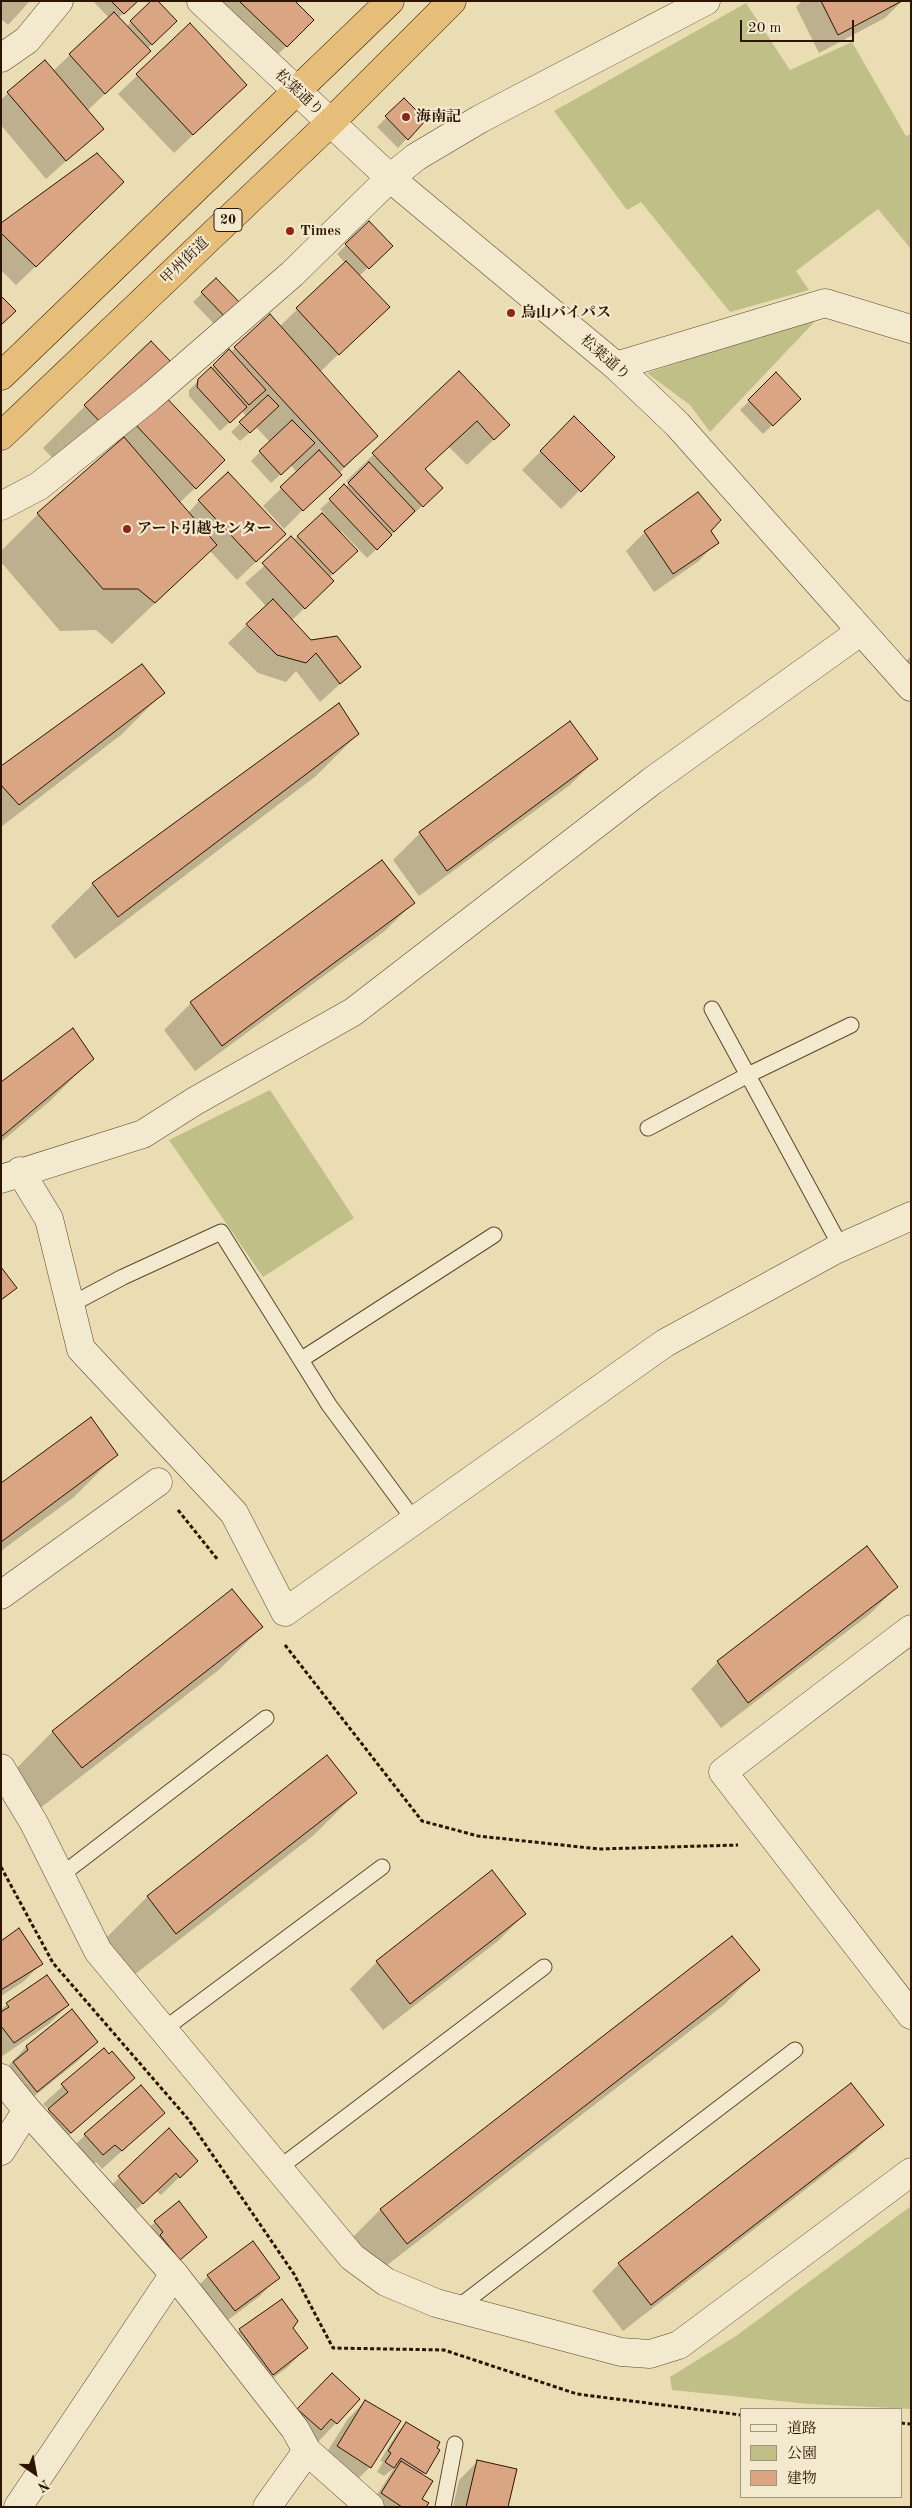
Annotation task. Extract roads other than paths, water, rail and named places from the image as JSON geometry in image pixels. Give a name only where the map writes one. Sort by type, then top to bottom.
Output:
[{"type":"highway","points":[[1,376],[298,92],[390,1]]},
{"type":"highway","name":"甲州街道","points":[[1,436],[330,123],[452,1]]},
{"type":"street","points":[[1,58],[27,40],[59,1]]},
{"type":"street","name":"松葉通り","points":[[201,1],[390,178],[616,366],[677,424],[860,632],[911,687]]},
{"type":"street","points":[[1,506],[39,486],[149,398],[292,274],[390,178],[416,157],[480,119],[706,1]]},
{"type":"street","points":[[616,366],[825,303],[911,329]]},
{"type":"street","points":[[860,632],[652,781],[353,1012],[195,1101],[142,1134],[11,1175],[49,1219],[81,1349],[234,1513],[285,1612],[665,1343],[841,1247],[911,1216]]},
{"type":"street","points":[[1,1595],[158,1482]]},
{"type":"street","points":[[911,1628],[723,1772],[911,2015]]},
{"type":"street","points":[[1,1768],[34,1823],[98,1951],[352,2257],[386,2282],[436,2303],[621,2352],[650,2354],[679,2344],[911,2172]]},
{"type":"street","points":[[1,2078],[27,2110],[174,2274],[295,2429],[308,2451],[370,2507]]},
{"type":"street","points":[[1,2151],[27,2110]]},
{"type":"street","points":[[18,2507],[174,2274]]},
{"type":"street","points":[[267,2507],[308,2451]]},
{"type":"lane","points":[[712,1009],[841,1247]]},
{"type":"lane","points":[[648,1128],[748,1075],[851,1025]]},
{"type":"lane","points":[[70,1305],[123,1277],[221,1232],[329,1405],[414,1520]]},
{"type":"lane","points":[[302,1359],[494,1235]]},
{"type":"lane","points":[[60,1876],[266,1718]]},
{"type":"lane","points":[[163,2030],[382,1867]]},
{"type":"lane","points":[[279,2168],[544,1967]]},
{"type":"lane","points":[[457,2308],[795,2050]]},
{"type":"lane","points":[[443,2507],[455,2444]]},
{"type":"place","name":"海南記","points":[[406,117]]},
{"type":"place","name":"Times","points":[[290,231]]},
{"type":"place","name":"烏山バイパス","points":[[511,313]]},
{"type":"place","name":"アート引越センター","points":[[127,529]]}]
